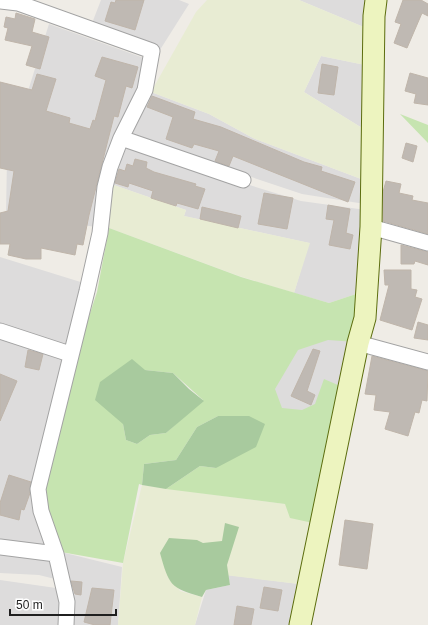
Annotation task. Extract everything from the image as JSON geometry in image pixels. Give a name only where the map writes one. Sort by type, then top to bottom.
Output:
[{"type":"street","points":[[300,625],[358,343],[365,318],[371,227],[374,16],[376,0]]},
{"type":"street","points":[[0,1],[18,3],[152,51],[145,90],[121,138],[110,167],[105,187],[100,233],[88,291],[70,354],[38,489],[41,512],[56,554],[67,602],[66,625]]},
{"type":"street","points":[[121,138],[243,180]]},
{"type":"street","points":[[371,227],[428,243]]},
{"type":"street","points":[[0,331],[70,354]]},
{"type":"street","points":[[358,343],[428,362]]},
{"type":"street","points":[[0,547],[56,554]]},
{"type":"shaded area","points":[[101,0],[179,0],[189,4],[158,53],[89,31]]},
{"type":"shaded area","points":[[299,0],[373,0],[371,30]]},
{"type":"shaded area","points":[[49,24],[155,62],[113,138],[103,167],[96,227],[6,214],[7,158]]},
{"type":"shaded area","points":[[321,56],[370,66],[367,131],[304,92]]},
{"type":"shaded area","points":[[151,92],[209,114],[253,138],[369,182],[365,204],[302,194],[129,136]]},
{"type":"shaded area","points":[[124,146],[301,201],[366,210],[365,291],[329,303],[294,293],[309,243],[184,216],[186,210],[111,184]]},
{"type":"shaded area","points":[[0,257],[87,284],[66,351],[0,328]]},
{"type":"shaded area","points":[[286,326],[356,342],[339,428],[266,410]]},
{"type":"shaded area","points":[[0,336],[64,356],[59,580],[39,575],[0,573]]},
{"type":"shaded area","points":[[61,552],[122,567],[118,625],[72,625]]},
{"type":"shaded area","points":[[228,575],[299,584],[290,625],[195,625],[206,590],[230,585]]},
{"type":"shaded area","points":[[0,580],[56,588],[62,593],[62,625],[0,625]]},
{"type":"green space","points":[[207,0],[299,0],[371,30],[370,66],[321,56],[304,92],[367,131],[369,182],[253,138],[209,114],[151,92],[196,12]]},
{"type":"green space","points":[[400,114],[428,125],[428,143]]},
{"type":"green space","points":[[111,184],[186,210],[184,216],[310,243],[294,293],[239,276],[109,228]]},
{"type":"green space","points":[[109,228],[241,277],[329,303],[365,291],[356,342],[328,340],[298,350],[275,389],[282,408],[302,410],[315,404],[324,379],[347,389],[313,523],[290,518],[285,504],[166,489],[200,466],[216,468],[249,416],[218,416],[197,427],[176,460],[144,464],[142,485],[139,484],[123,563],[61,552],[48,515],[43,490],[75,359],[97,292]],"holes":[[[145,370],[173,373],[203,400],[166,433],[150,435],[137,444],[126,440],[123,424]]]},
{"type":"green space","points":[[132,359],[145,370],[173,373],[204,401],[166,433],[150,435],[137,444],[126,440],[123,424],[95,400],[100,382]]},
{"type":"green space","points":[[218,416],[249,416],[265,424],[256,447],[216,468],[200,466],[166,489],[142,485],[144,464],[176,460],[197,427]]},
{"type":"green space","points":[[142,485],[285,504],[313,523],[299,584],[165,568],[180,591],[202,597],[195,625],[118,625],[123,563]]},
{"type":"green space","points":[[225,523],[239,527],[227,565],[230,585],[206,590],[202,597],[183,591],[172,584],[166,572],[160,553],[169,538],[197,540],[203,543],[222,541]]},
{"type":"building","points":[[116,0],[144,0],[135,30],[105,21],[111,2],[115,3]]},
{"type":"building","points":[[403,0],[421,0],[428,4],[428,16],[422,13],[407,48],[394,43],[401,24],[395,22]]},
{"type":"building","points":[[16,13],[35,19],[32,32],[49,37],[40,69],[26,65],[32,46],[5,40],[8,28],[4,27],[6,17],[15,19]]},
{"type":"building","points":[[102,57],[138,67],[132,88],[126,86],[118,117],[114,116],[83,245],[77,244],[75,255],[41,248],[41,259],[26,259],[8,255],[10,244],[0,244],[0,213],[8,211],[14,171],[0,168],[0,82],[32,90],[37,74],[56,79],[46,111],[70,118],[69,123],[90,129],[93,120],[95,121],[106,80],[95,76]]},
{"type":"building","points":[[322,64],[338,67],[334,95],[318,93]]},
{"type":"building","points":[[410,73],[428,78],[428,105],[414,103],[416,94],[405,91]]},
{"type":"building","points":[[152,96],[195,112],[193,119],[221,127],[304,162],[322,167],[321,171],[355,182],[348,202],[233,156],[229,166],[217,162],[215,161],[219,151],[194,144],[192,148],[166,139],[173,117],[147,107]]},
{"type":"building","points":[[406,143],[417,146],[413,162],[402,158]]},
{"type":"building","points":[[135,159],[147,162],[146,168],[154,172],[196,184],[195,186],[205,189],[198,209],[177,203],[176,206],[151,198],[153,191],[129,183],[128,187],[115,183],[119,169],[125,171],[127,164],[133,166]]},
{"type":"building","points":[[386,181],[401,184],[399,193],[413,196],[412,200],[428,203],[428,234],[383,221],[383,192]]},
{"type":"building","points":[[264,193],[293,198],[287,229],[258,224]]},
{"type":"building","points":[[328,205],[350,209],[346,233],[353,235],[350,249],[329,245],[334,220],[326,219]]},
{"type":"building","points":[[202,207],[241,216],[238,228],[200,219]]},
{"type":"building","points":[[401,245],[428,252],[428,265],[415,261],[414,264],[401,264]]},
{"type":"building","points":[[384,270],[411,270],[411,289],[417,290],[415,297],[422,299],[412,330],[380,320],[389,285],[385,285]]},
{"type":"building","points":[[418,322],[428,325],[428,340],[414,338]]},
{"type":"building","points":[[313,349],[320,351],[307,391],[315,395],[311,405],[291,396]]},
{"type":"building","points":[[28,350],[43,354],[39,370],[25,367]]},
{"type":"building","points":[[372,356],[428,371],[427,401],[422,400],[419,413],[415,412],[408,436],[385,429],[390,412],[374,410],[376,395],[365,394]]},
{"type":"building","points":[[0,374],[17,381],[0,421]]},
{"type":"building","points":[[9,475],[31,482],[30,493],[24,510],[21,509],[19,520],[0,515],[0,503]]},
{"type":"building","points":[[345,520],[373,524],[367,569],[339,565]]},
{"type":"building","points":[[71,581],[82,582],[81,595],[75,594]]},
{"type":"building","points":[[264,587],[282,590],[278,611],[260,608]]},
{"type":"building","points":[[92,588],[114,590],[110,625],[95,625],[84,622]]},
{"type":"building","points":[[237,606],[254,609],[251,625],[234,625]]}]
